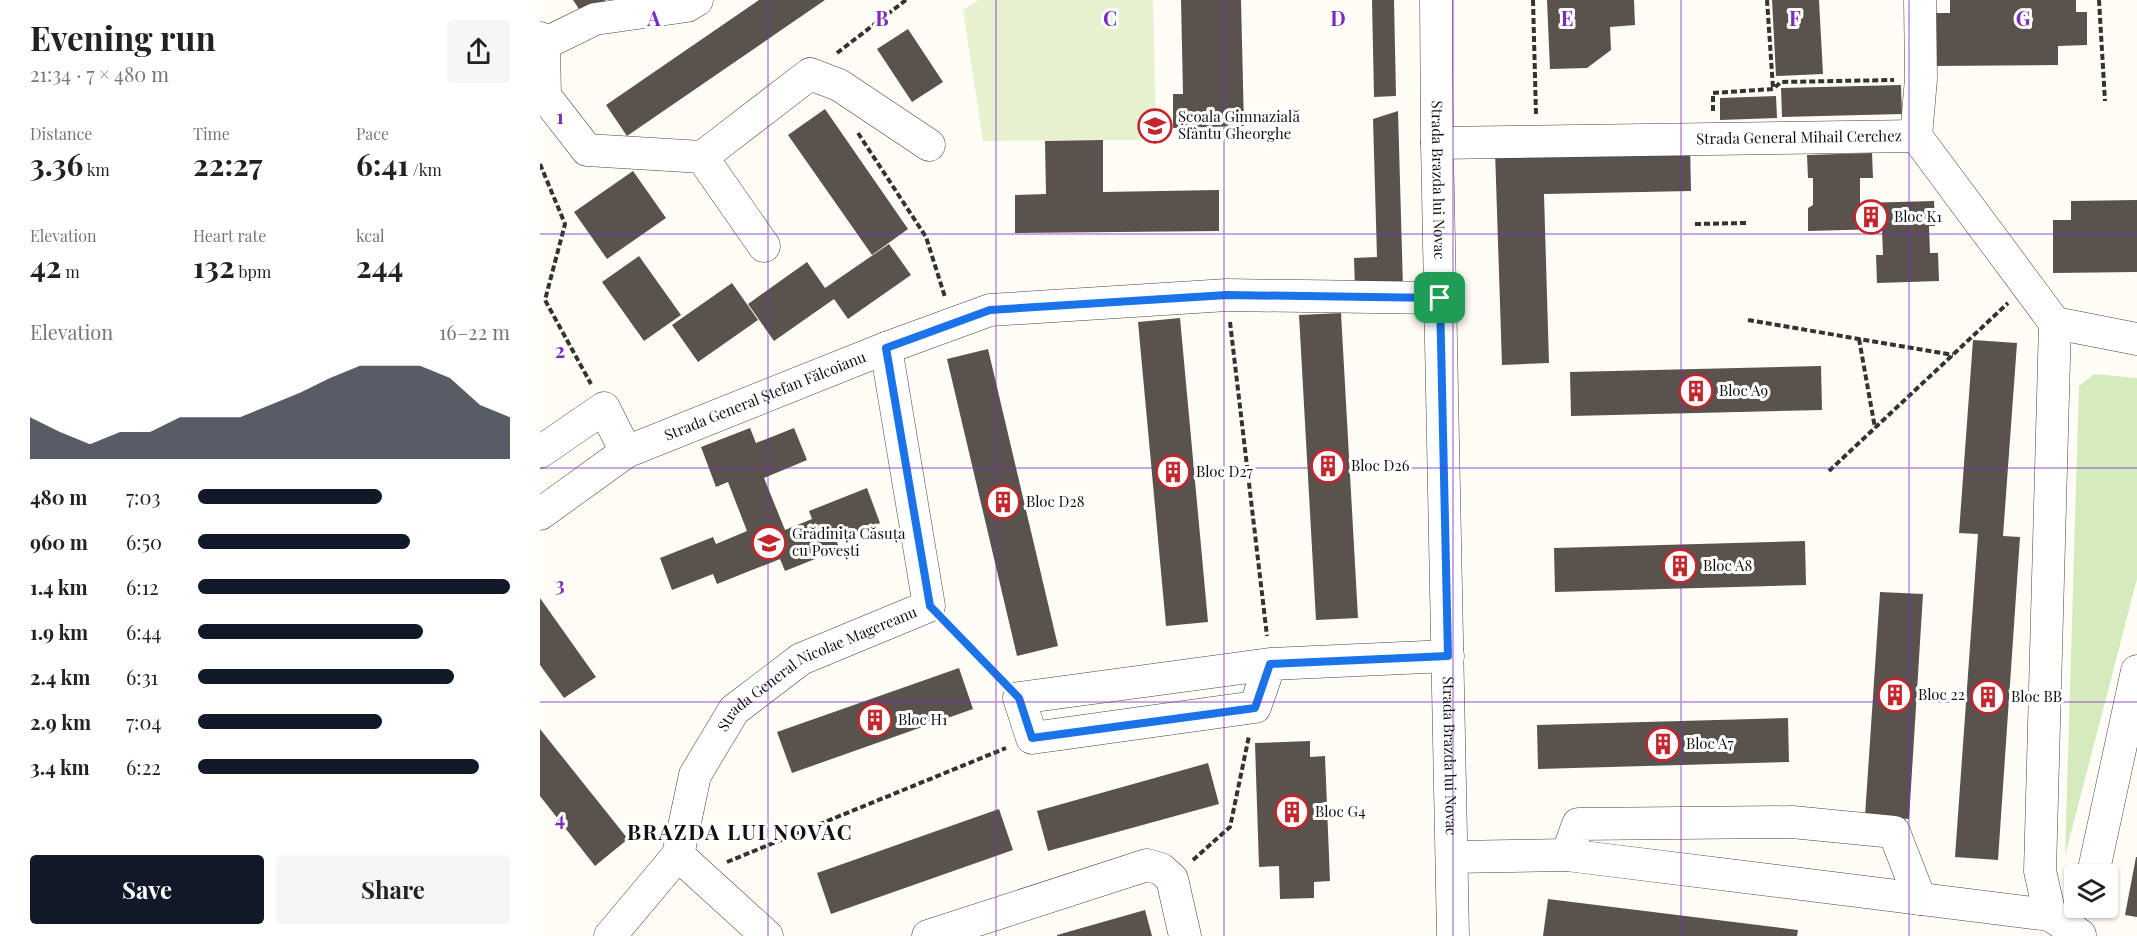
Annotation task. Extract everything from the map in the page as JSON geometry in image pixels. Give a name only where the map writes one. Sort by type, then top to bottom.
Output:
[{"type":"street","name":"Strada Brazda lui Novac","points":[[1436,0],[1453,936]]},
{"type":"street","points":[[1916,136],[1921,79],[1920,0]]},
{"type":"street","points":[[689,2],[595,20],[542,41],[545,96],[587,150],[702,158],[810,74],[839,85],[929,145]]},
{"type":"street","name":"Strada General Mihail Cerchez","points":[[1437,143],[1916,136],[2055,323]]},
{"type":"street","points":[[702,158],[764,246]]},
{"type":"street","name":"Strada General Ștefan Fălcoianu","points":[[540,514],[626,452],[886,348],[990,310],[1227,295],[1440,298]]},
{"type":"street","points":[[2050,915],[2040,871],[2055,323],[2137,339]]},
{"type":"street","name":"Strada General Nicolae Magereanu","points":[[610,936],[688,864],[695,775],[734,710],[801,659],[930,606],[886,348]]},
{"type":"street","points":[[540,452],[604,408],[626,452]]},
{"type":"street","points":[[1270,664],[1255,708],[1032,738],[1019,698],[1270,664],[1448,656]]},
{"type":"street","points":[[2095,864],[2133,710],[2137,671]]},
{"type":"street","points":[[1567,855],[1578,824],[1792,822],[1894,832],[1920,899]]},
{"type":"street","points":[[1452,857],[1567,855],[2050,915],[2080,936],[2084,918]]},
{"type":"street","points":[[688,864],[767,936]]},
{"type":"street","points":[[928,936],[1147,865],[1161,868],[1172,879],[1185,936]]},
{"type":"path","points":[[810,74],[906,0]]},
{"type":"path","points":[[1533,0],[1537,142]]},
{"type":"path","points":[[1767,0],[1773,89]]},
{"type":"path","points":[[2099,0],[2105,101]]},
{"type":"path","points":[[1714,139],[1713,93],[1773,89],[1781,82],[1921,79]]},
{"type":"path","points":[[857,130],[926,237],[954,324]]},
{"type":"path","points":[[540,164],[565,224],[545,300],[604,408]]},
{"type":"path","points":[[1695,225],[1746,222]]},
{"type":"path","points":[[1829,471],[2027,285]]},
{"type":"path","points":[[1227,295],[1270,664]]},
{"type":"path","points":[[1748,320],[1953,355]]},
{"type":"path","points":[[1859,339],[1875,428]]},
{"type":"path","points":[[930,606],[1019,698]]},
{"type":"path","points":[[1172,879],[1230,826],[1255,708]]},
{"type":"path","points":[[688,864],[1032,738]]},
{"type":"green space","points":[[979,0],[1153,0],[1156,140],[983,141],[963,10]]},
{"type":"green space","points":[[2094,374],[2137,378],[2137,579],[2065,856],[2079,386]]},
{"type":"building","points":[[573,0],[606,0],[583,15]]},
{"type":"building","points":[[759,0],[825,0],[627,136],[606,105]]},
{"type":"building","points":[[1181,0],[1241,0],[1244,126],[1173,128],[1173,94],[1183,94]]},
{"type":"building","points":[[1372,0],[1394,0],[1396,96],[1374,97]]},
{"type":"building","points":[[1547,0],[1634,0],[1635,25],[1610,27],[1611,50],[1587,68],[1550,69]]},
{"type":"building","points":[[1772,0],[1819,0],[1823,74],[1776,76]]},
{"type":"building","points":[[1950,0],[2076,0],[2076,12],[2087,12],[2087,45],[2058,46],[2058,65],[1933,66],[1932,13],[1950,13]]},
{"type":"building","points":[[908,29],[943,82],[912,102],[877,49]]},
{"type":"building","points":[[1901,85],[1902,114],[1782,117],[1781,88]]},
{"type":"building","points":[[1776,96],[1777,118],[1720,120],[1720,98]]},
{"type":"building","points":[[825,109],[908,229],[872,255],[788,135]]},
{"type":"building","points":[[1398,111],[1403,288],[1355,289],[1354,258],[1377,257],[1373,119]]},
{"type":"building","points":[[1103,140],[1103,192],[1219,190],[1219,231],[1015,233],[1015,195],[1046,194],[1045,141]]},
{"type":"building","points":[[1690,144],[1691,191],[1544,194],[1549,363],[1502,365],[1495,150]]},
{"type":"building","name":"Bloc K1","points":[[1872,153],[1873,178],[1860,178],[1860,203],[1934,201],[1935,226],[1929,226],[1930,253],[1938,253],[1939,281],[1877,283],[1876,255],[1883,255],[1882,229],[1808,231],[1808,208],[1813,205],[1813,178],[1808,178],[1807,155]]},
{"type":"building","points":[[633,171],[666,218],[607,259],[574,212]]},
{"type":"building","points":[[2137,200],[2137,272],[2053,273],[2053,220],[2071,220],[2071,201]]},
{"type":"building","points":[[889,244],[911,275],[848,319],[834,299],[774,341],[748,304],[807,262],[825,288]]},
{"type":"building","points":[[639,256],[681,315],[644,341],[602,282]]},
{"type":"building","points":[[732,283],[758,320],[698,362],[672,325]]},
{"type":"building","name":"Bloc D26","points":[[1341,313],[1358,618],[1316,620],[1299,315]]},
{"type":"building","name":"Bloc D27","points":[[1180,318],[1208,622],[1166,626],[1138,322]]},
{"type":"building","name":"Bloc BB","points":[[1973,340],[2017,343],[2003,536],[2020,537],[1998,860],[1955,857],[1978,534],[1959,533]]},
{"type":"building","name":"Bloc D28","points":[[988,349],[1058,646],[1017,656],[947,359]]},
{"type":"building","name":"Bloc A9","points":[[1821,366],[1822,410],[1571,416],[1570,372]]},
{"type":"building","points":[[750,428],[756,443],[794,428],[807,460],[764,478],[785,530],[812,519],[809,511],[867,488],[880,523],[836,540],[840,549],[785,571],[780,559],[717,584],[713,574],[672,590],[660,558],[713,537],[716,544],[747,531],[728,482],[716,487],[701,447]]},
{"type":"building","name":"Bloc A8","points":[[1805,541],[1806,585],[1555,592],[1554,548]]},
{"type":"building","name":"Bloc 22","points":[[1880,592],[1923,594],[1909,819],[1865,816]]},
{"type":"building","points":[[540,598],[596,677],[564,698],[540,665]]},
{"type":"building","name":"Bloc H1","points":[[959,668],[973,709],[792,773],[777,732]]},
{"type":"building","name":"Bloc A7","points":[[1788,718],[1789,762],[1538,769],[1537,725]]},
{"type":"building","points":[[540,729],[628,839],[595,866],[540,796]]},
{"type":"building","name":"Bloc G4","points":[[1310,741],[1310,757],[1325,756],[1330,881],[1314,882],[1314,898],[1280,899],[1279,866],[1259,867],[1255,743]]},
{"type":"building","points":[[1208,763],[1219,804],[1048,851],[1037,811]]},
{"type":"building","points":[[999,809],[1013,850],[831,914],[817,873]]},
{"type":"building","points":[[2137,857],[2137,917],[2125,915]]},
{"type":"building","points":[[1548,899],[1798,930],[1797,936],[1543,936]]},
{"type":"building","points":[[1145,910],[1152,936],[1057,936],[1057,935]]},
{"type":"place","name":"Școala Gimnazială Sfântu Gheorghe","points":[[1155,126]]},
{"type":"place","name":"Bloc K1","points":[[1871,217]]},
{"type":"place","name":"Bloc A9","points":[[1696,391]]},
{"type":"place","name":"Bloc D26","points":[[1328,466]]},
{"type":"place","name":"Bloc D27","points":[[1173,472]]},
{"type":"place","name":"Bloc D28","points":[[1003,502]]},
{"type":"place","name":"Grădinița Căsuța cu Povești","points":[[769,543]]},
{"type":"place","name":"Bloc A8","points":[[1680,566]]},
{"type":"place","name":"Bloc 22","points":[[1895,695]]},
{"type":"place","name":"Bloc BB","points":[[1988,697]]},
{"type":"place","name":"Bloc H1","points":[[875,720]]},
{"type":"place","name":"Bloc A7","points":[[1663,744]]},
{"type":"place","name":"Bloc G4","points":[[1292,812]]},
{"type":"district","name":"BRAZDA LUI NOVAC","points":[[740,833]]},
{"type":"route","points":[[1227,295],[1440,298],[1448,656],[1270,664],[1255,708],[1032,738],[1019,698],[930,606],[886,348],[990,310],[1227,295]]}]
